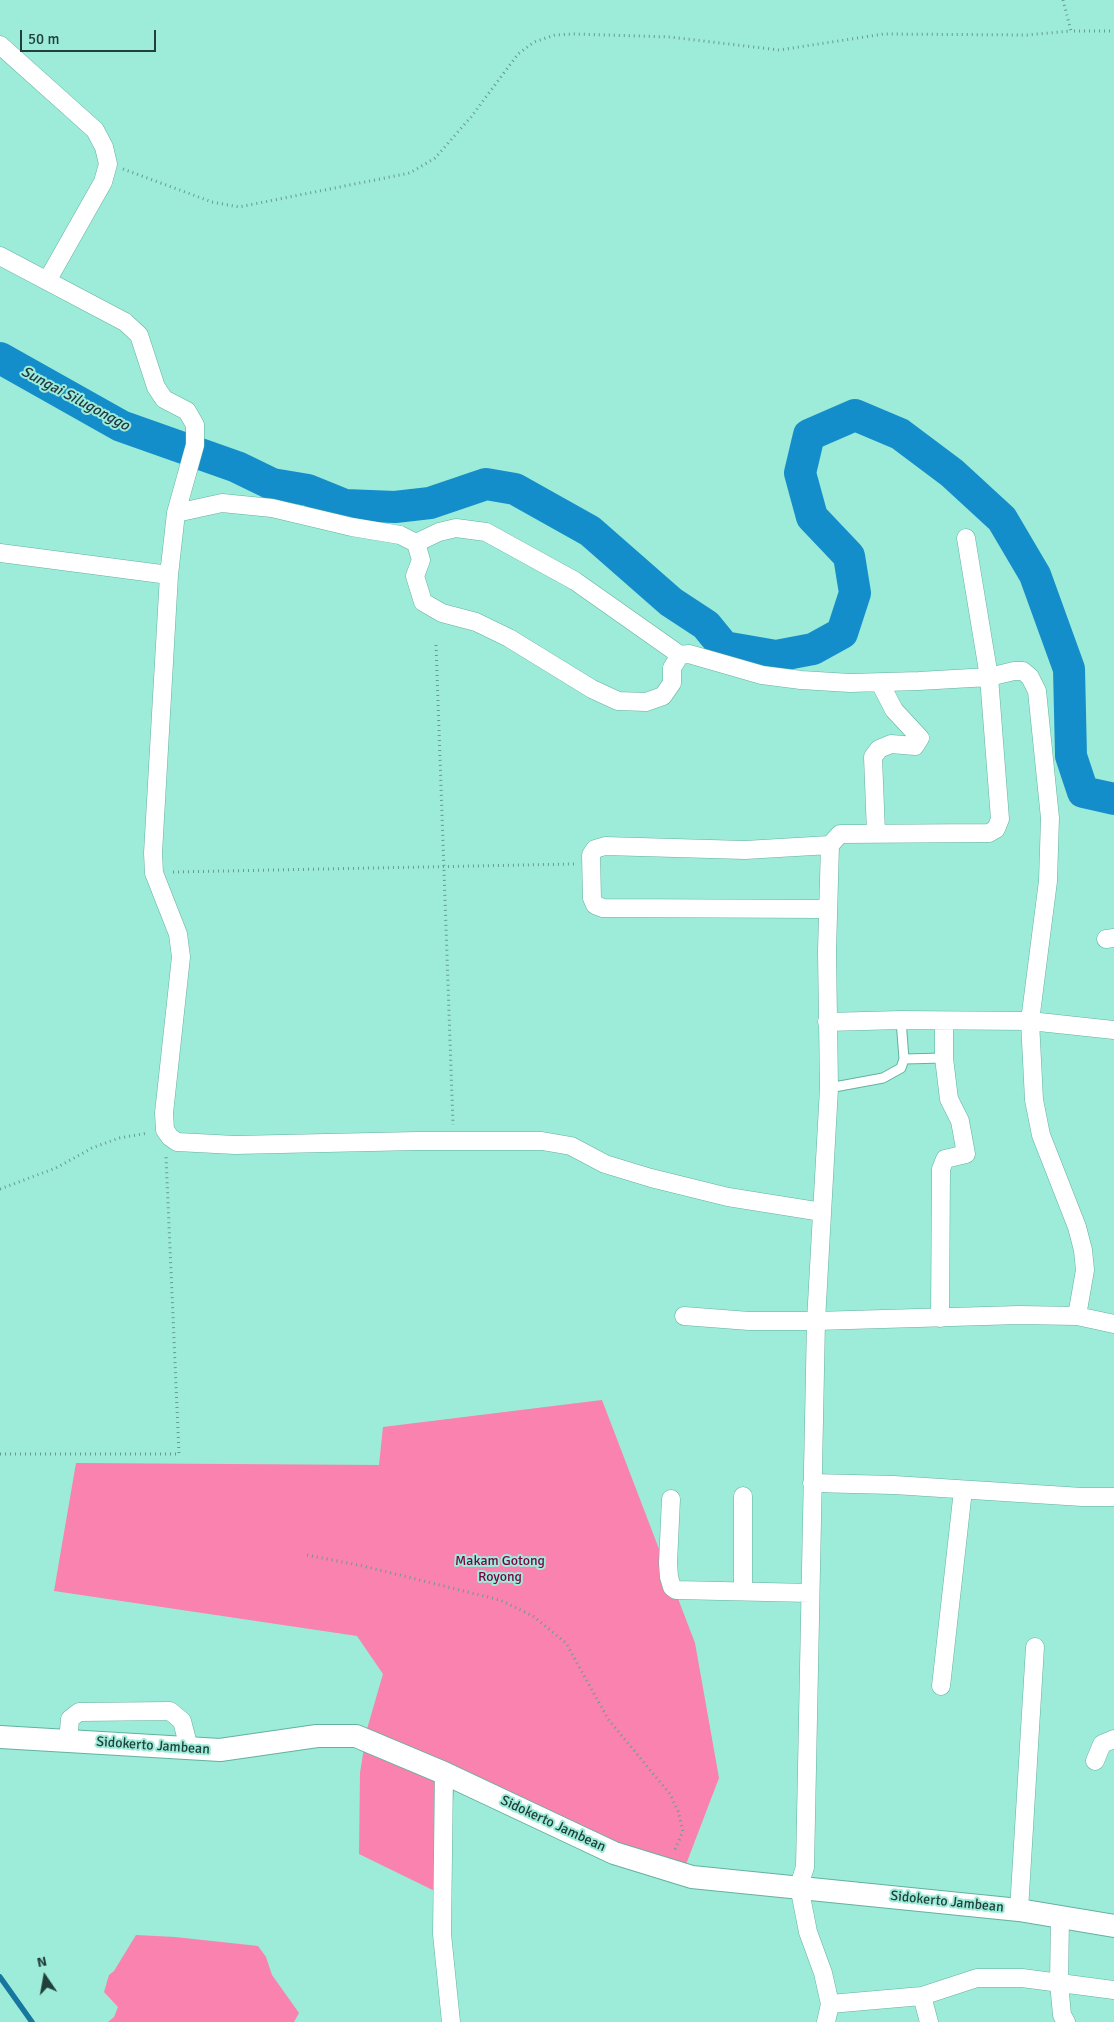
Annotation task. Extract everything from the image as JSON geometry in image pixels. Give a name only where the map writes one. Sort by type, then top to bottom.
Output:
[{"type":"street","points":[[0,45],[95,130],[104,147],[108,164],[103,182],[47,281]]},
{"type":"street","points":[[0,256],[125,322],[139,335],[156,387],[164,399],[187,411],[195,425],[195,445],[176,512],[169,575],[153,853],[154,873],[178,934],[181,957],[164,1113],[165,1130],[177,1142],[235,1145],[542,1141],[571,1146],[605,1164],[651,1178],[728,1197],[822,1212]]},
{"type":"street","points":[[176,512],[222,503],[272,508],[352,527],[400,535],[416,543],[421,560],[415,576],[423,602],[442,613],[476,622],[509,638],[592,690],[618,701],[646,702],[663,696],[672,683],[672,668],[680,654]]},
{"type":"street","points":[[416,543],[439,532],[456,528],[486,532],[532,555],[575,581],[680,654],[690,654],[762,676],[840,682],[880,682],[989,677],[1014,671],[1023,671],[1030,677],[1037,690],[1050,818],[1049,855],[1030,1021],[1034,1100],[1041,1135],[1078,1227],[1083,1250],[1085,1270],[1077,1316]]},
{"type":"street","points":[[826,2022],[830,2004],[823,1973],[808,1932],[799,1886],[805,1867],[816,1321],[829,1088],[827,1022],[830,845],[840,834],[989,833],[996,830],[1000,819],[989,677],[966,538]]},
{"type":"street","points":[[0,553],[169,575]]},
{"type":"street","points":[[876,833],[873,757],[880,748],[891,744],[915,746],[920,738],[894,710],[880,682]]},
{"type":"street","points":[[828,909],[603,908],[595,905],[592,898],[591,855],[595,849],[605,846],[745,850],[830,845]]},
{"type":"street","points":[[827,1022],[901,1020],[944,1022],[1030,1021],[1114,1030]]},
{"type":"street","points":[[940,1318],[941,1169],[944,1158],[966,1154],[960,1121],[950,1100],[944,1058],[944,1022]]},
{"type":"street","points":[[684,1316],[749,1320],[816,1321],[1077,1316],[1114,1324]]},
{"type":"street","points":[[812,1483],[894,1484],[963,1490],[1114,1497]]},
{"type":"street","points":[[941,1686],[963,1490]]},
{"type":"street","points":[[742,1591],[743,1496]]},
{"type":"street","points":[[671,1499],[668,1563],[672,1587],[676,1590],[810,1593]]},
{"type":"street","points":[[1019,1910],[1035,1647]]},
{"type":"street","points":[[68,1741],[70,1719],[79,1712],[170,1711],[182,1720],[189,1748]]},
{"type":"street","name":"Sidokerto Jambean","points":[[0,1737],[220,1750],[316,1736],[356,1736],[444,1773],[614,1853],[692,1876],[1019,1910],[1114,1926]]},
{"type":"street","points":[[1095,1761],[1102,1744],[1114,1739]]},
{"type":"street","points":[[444,1773],[442,1934],[450,2014]]},
{"type":"street","points":[[1060,1918],[1059,1983],[1062,2015],[1066,2022]]},
{"type":"street","points":[[830,2004],[922,1996],[977,1978],[1022,1978],[1114,1990]]},
{"type":"street","points":[[922,1996],[929,2022]]},
{"type":"lane","points":[[829,1088],[883,1078],[901,1068],[904,1059],[901,1020]]},
{"type":"lane","points":[[904,1059],[944,1058]]},
{"type":"path","points":[[1063,0],[1072,30]]},
{"type":"path","points":[[108,164],[212,202],[239,207],[410,173],[435,158],[472,117],[518,54],[534,42],[555,35],[670,37],[779,50],[884,34],[1027,35],[1072,30],[1114,31]]},
{"type":"path","points":[[436,645],[454,1141]]},
{"type":"path","points":[[154,873],[592,864]]},
{"type":"path","points":[[0,1189],[56,1168],[92,1148],[119,1138],[165,1130],[179,1454],[0,1454]]},
{"type":"path","points":[[307,1555],[363,1566],[500,1600],[533,1616],[566,1644],[608,1719],[670,1794],[678,1811],[683,1831],[668,1869]]},
{"type":"green space","name":"Makam Gotong Royong","points":[[602,1400],[695,1643],[719,1778],[685,1867],[622,1846],[456,1767],[445,1896],[359,1854],[360,1773],[367,1729],[383,1674],[357,1636],[54,1591],[76,1463],[379,1465],[383,1427]]},
{"type":"green space","points":[[136,1935],[175,1937],[258,1946],[266,1957],[272,1975],[299,2013],[294,2022],[108,2022],[114,2017],[118,2007],[104,1992],[109,1975],[114,1971]]},
{"type":"waterway","name":"Sungai Silugonggo","points":[[0,358],[121,426],[237,467],[272,484],[308,490],[345,505],[395,507],[430,503],[486,484],[515,489],[590,531],[671,602],[706,625],[724,647],[776,656],[813,649],[842,633],[855,593],[849,556],[812,517],[800,473],[809,435],[855,415],[900,434],[952,473],[1002,519],[1035,575],[1069,669],[1071,756],[1083,792],[1114,799]]},
{"type":"waterway","points":[[0,1977],[32,2022]]}]
